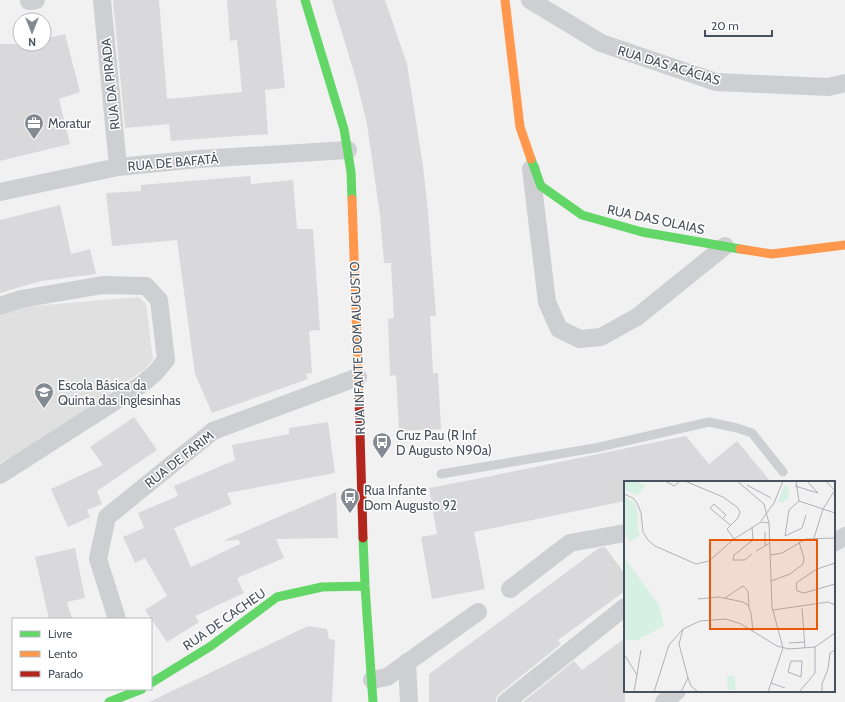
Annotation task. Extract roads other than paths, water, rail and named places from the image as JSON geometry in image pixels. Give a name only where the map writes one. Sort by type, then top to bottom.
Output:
[{"type":"main road","name":"RUA INFANTE DOM AUGUSTO","points":[[305,0],[344,129],[351,172],[365,586],[373,702]]},
{"type":"main road","name":"RUA DAS OLAIAS","points":[[505,0],[520,127],[541,186],[582,215],[642,232],[772,254],[845,245]]},
{"type":"main road","name":"RUA DE CACHEU","points":[[152,682],[211,646],[277,598],[322,587],[365,586]]},
{"type":"main road","name":"RUA DE CACHEU","points":[[109,702],[138,690]]},
{"type":"street","name":"RUA DA PIRADA","points":[[102,0],[118,167]]},
{"type":"street","name":"RUA DAS ACÁCIAS","points":[[530,0],[601,43],[716,82],[828,87],[845,83]]},
{"type":"street","name":"RUA DE BAFATÁ","points":[[0,192],[118,167],[200,159],[348,150]]},
{"type":"street","points":[[529,153],[547,302],[559,329],[580,339],[601,337],[637,317],[725,246]]},
{"type":"street","points":[[0,306],[21,299],[103,285],[146,286],[158,300],[166,360],[155,373],[142,384],[0,475]]},
{"type":"street","name":"RUA DE FARIM","points":[[117,618],[98,559],[107,517],[213,431],[358,377]]},
{"type":"street","points":[[510,589],[570,543],[624,533]]},
{"type":"street","points":[[835,542],[845,536]]},
{"type":"street","points":[[506,702],[624,608]]},
{"type":"street","points":[[372,680],[387,677],[478,612]]},
{"type":"street","points":[[407,662],[409,702]]},
{"type":"street","points":[[664,702],[676,692]]},
{"type":"lane","points":[[441,474],[595,448],[709,422],[752,433],[783,472]]},
{"type":"place","name":"Moratur","points":[[34,140]]},
{"type":"place","name":"Escola Básica da Quinta das Inglesinhas","points":[[44,409]]},
{"type":"place","name":"Cruz Pau (R Inf D Augusto N90a)","points":[[382,459]]},
{"type":"place","name":"Rua Infante Dom Augusto 92","points":[[350,514]]}]
